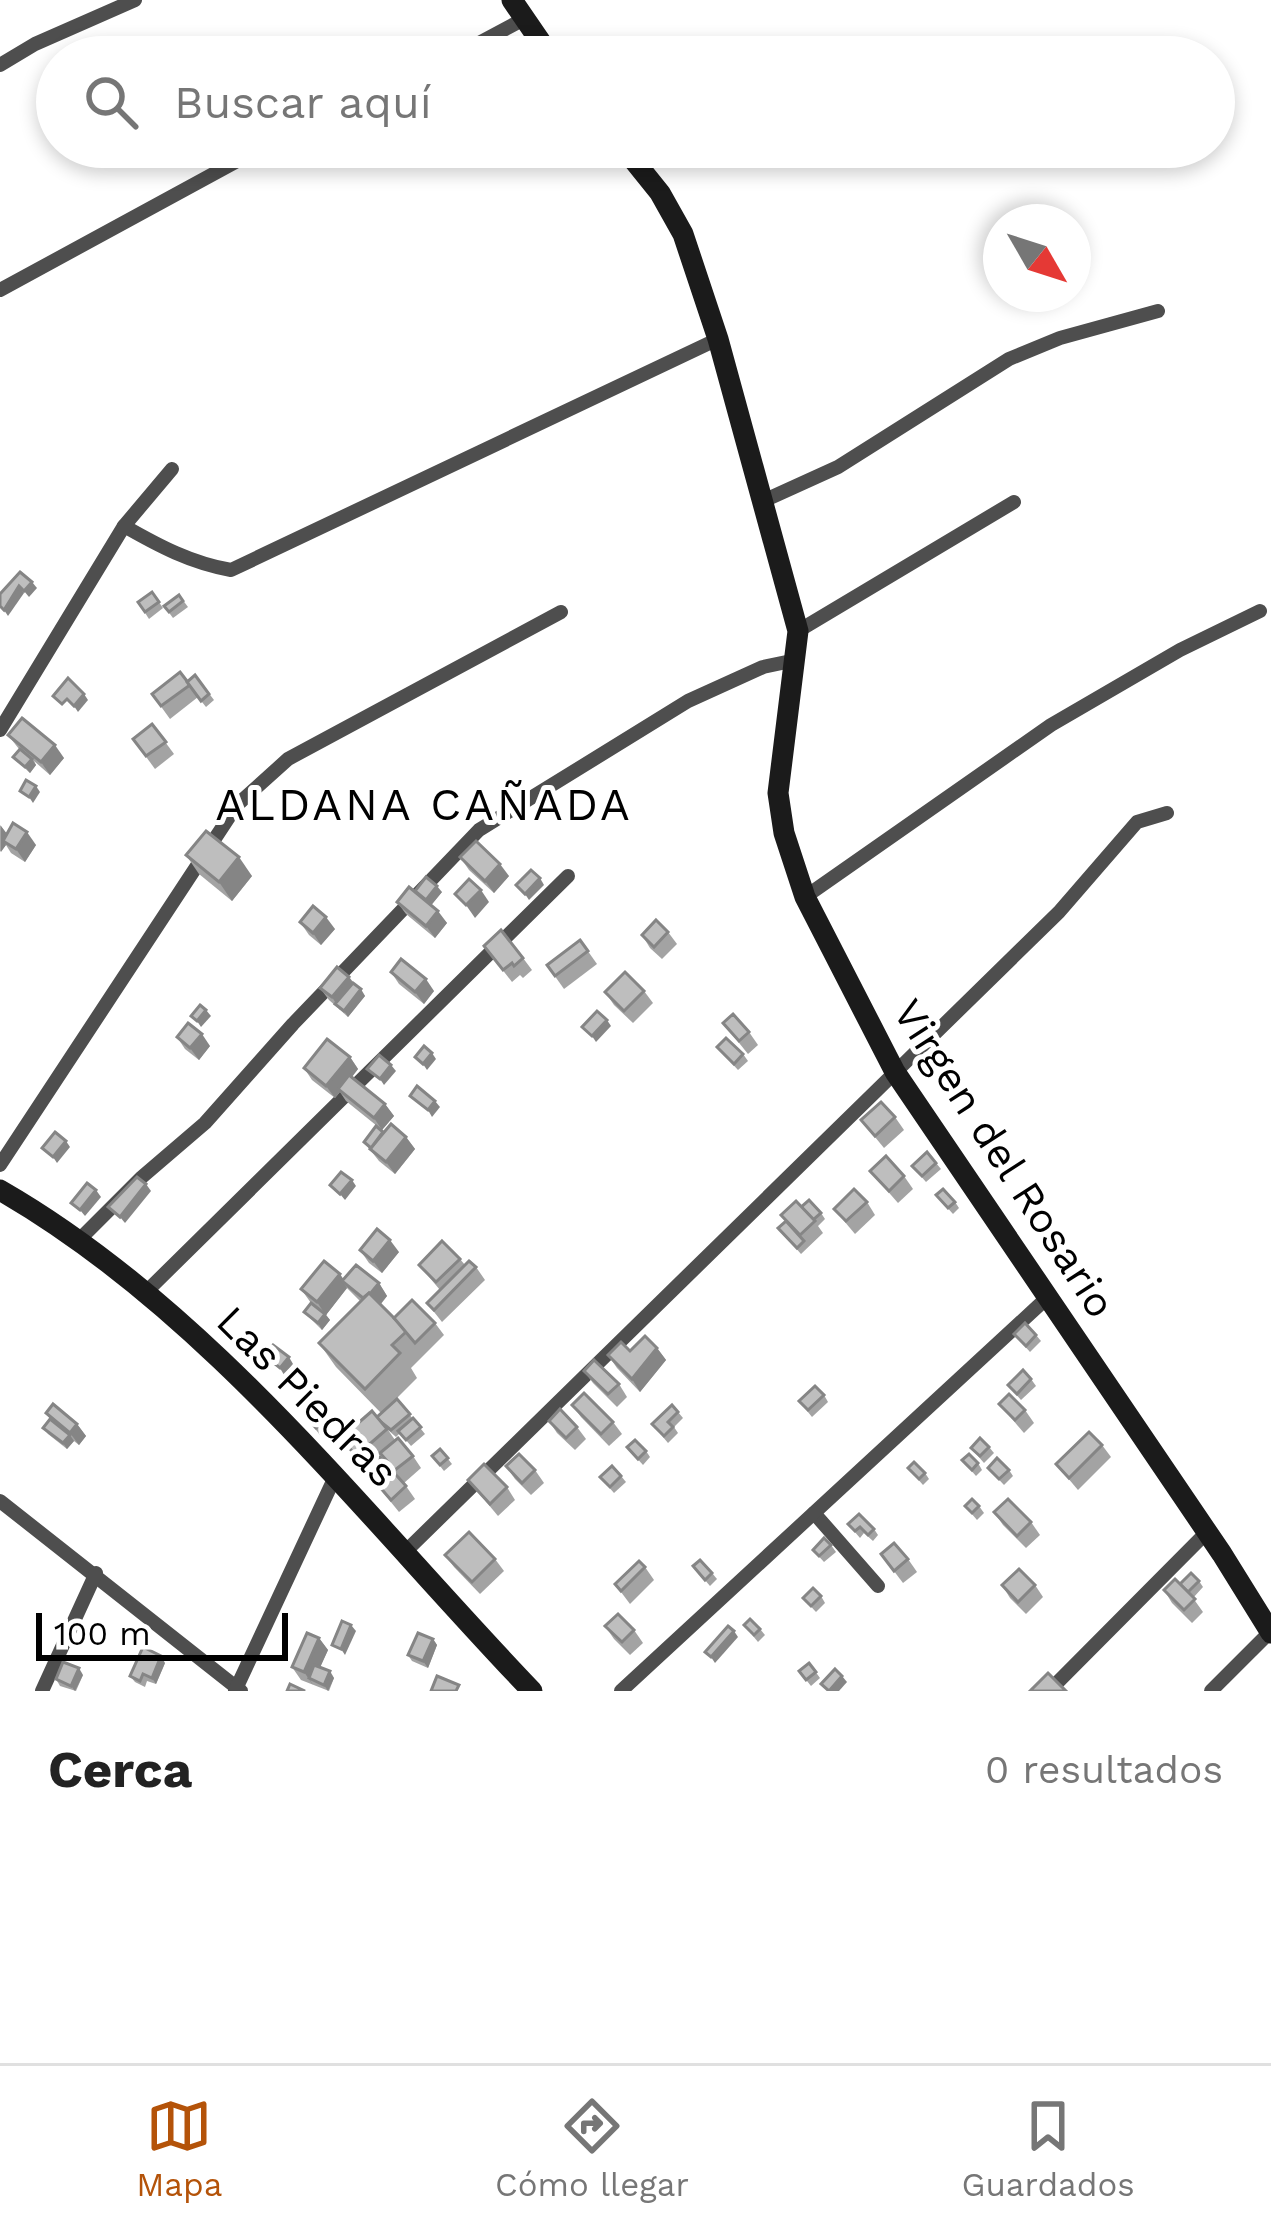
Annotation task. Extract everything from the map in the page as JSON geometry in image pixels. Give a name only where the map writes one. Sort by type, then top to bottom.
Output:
[{"type":"street","points":[[53,36],[135,0]]},
{"type":"street","points":[[481,36],[518,9],[537,36]]},
{"type":"street","points":[[0,65],[36,44]]},
{"type":"street","points":[[0,290],[224,168]]},
{"type":"street","name":"Virgen del Rosario","points":[[639,168],[682,234],[718,339],[798,631],[778,793],[784,832],[805,897],[895,1072],[1271,1632]]},
{"type":"street","points":[[763,501],[838,467],[1009,359],[1060,338],[1158,311]]},
{"type":"street","points":[[124,526],[165,550],[204,566],[231,570],[718,339]]},
{"type":"street","points":[[0,730],[124,526],[172,469]]},
{"type":"street","points":[[798,631],[1014,502]]},
{"type":"street","points":[[805,897],[1051,725],[1180,650],[1260,611]]},
{"type":"street","points":[[0,1166],[237,805],[288,759],[561,612]]},
{"type":"street","points":[[80,1240],[142,1177],[205,1123],[479,830],[688,700],[764,667],[796,660]]},
{"type":"street","points":[[406,1551],[1059,912],[1117,841],[1137,822],[1167,813]]},
{"type":"street","points":[[147,1291],[568,876]]},
{"type":"street","name":"Las Piedras","points":[[0,1190],[80,1240],[147,1291],[406,1551],[532,1691]]},
{"type":"street","points":[[621,1691],[1049,1296]]},
{"type":"street","points":[[0,1501],[238,1690],[334,1479]]},
{"type":"street","points":[[814,1513],[878,1586]]},
{"type":"street","points":[[1049,1691],[1207,1532]]},
{"type":"street","points":[[42,1691],[96,1573]]},
{"type":"street","points":[[1211,1691],[1271,1632]]},
{"type":"building","points":[[20,572],[32,582],[24,591],[19,586],[4,610],[0,594]]},
{"type":"building","points":[[152,592],[159,602],[145,612],[138,602]]},
{"type":"building","points":[[179,595],[183,601],[169,612],[164,606]]},
{"type":"building","points":[[180,672],[190,685],[161,706],[152,694]]},
{"type":"building","points":[[195,675],[209,694],[201,701],[187,682]]},
{"type":"building","points":[[68,678],[84,694],[74,706],[53,696]]},
{"type":"building","points":[[22,718],[55,745],[41,762],[8,735]]},
{"type":"building","points":[[152,724],[166,742],[146,756],[133,739]]},
{"type":"building","points":[[20,749],[32,759],[25,767],[13,757]]},
{"type":"building","points":[[26,780],[36,786],[29,797],[20,791]]},
{"type":"building","points":[[13,823],[27,832],[16,849],[3,841]]},
{"type":"building","points":[[206,831],[239,857],[219,882],[186,855]]},
{"type":"building","points":[[476,841],[500,864],[485,881],[460,857]]},
{"type":"building","points":[[531,870],[540,878],[525,894],[516,885]]},
{"type":"building","points":[[426,877],[437,886],[426,900],[415,891]]},
{"type":"building","points":[[469,879],[481,890],[466,905],[455,894]]},
{"type":"building","points":[[409,887],[438,911],[426,926],[397,902]]},
{"type":"building","points":[[313,906],[326,917],[313,933],[300,922]]},
{"type":"building","points":[[656,920],[668,932],[654,947],[642,935]]},
{"type":"building","points":[[501,930],[523,958],[503,970],[484,946]]},
{"type":"building","points":[[580,940],[588,951],[555,976],[547,965]]},
{"type":"building","points":[[401,959],[426,979],[415,992],[391,972]]},
{"type":"building","points":[[337,967],[349,977],[332,997],[320,988]]},
{"type":"building","points":[[625,972],[644,991],[624,1011],[605,992]]},
{"type":"building","points":[[353,983],[361,989],[344,1011],[335,1004]]},
{"type":"building","points":[[200,1005],[206,1010],[197,1021],[191,1016]]},
{"type":"building","points":[[597,1011],[607,1020],[592,1036],[582,1027]]},
{"type":"building","points":[[733,1014],[749,1032],[739,1041],[723,1023]]},
{"type":"building","points":[[188,1023],[202,1034],[190,1048],[177,1037]]},
{"type":"building","points":[[726,1038],[743,1054],[734,1064],[717,1047]]},
{"type":"building","points":[[327,1039],[350,1057],[326,1086],[304,1068]]},
{"type":"building","points":[[424,1046],[432,1053],[423,1064],[415,1057]]},
{"type":"building","points":[[379,1055],[391,1065],[380,1079],[367,1069]]},
{"type":"building","points":[[349,1075],[385,1104],[374,1118],[338,1089]]},
{"type":"building","points":[[417,1086],[435,1101],[428,1110],[410,1096]]},
{"type":"building","points":[[881,1102],[895,1117],[875,1136],[861,1120]]},
{"type":"building","points":[[391,1124],[406,1137],[386,1162],[370,1149]]},
{"type":"building","points":[[376,1126],[383,1132],[371,1148],[364,1142]]},
{"type":"building","points":[[55,1132],[66,1141],[53,1157],[42,1148]]},
{"type":"building","points":[[927,1152],[936,1163],[922,1176],[912,1166]]},
{"type":"building","points":[[886,1156],[904,1176],[889,1191],[870,1171]]},
{"type":"building","points":[[341,1172],[352,1180],[340,1194],[330,1185]]},
{"type":"building","points":[[137,1177],[146,1184],[120,1217],[108,1207]]},
{"type":"building","points":[[87,1183],[96,1190],[80,1210],[71,1203]]},
{"type":"building","points":[[854,1189],[867,1202],[846,1221],[834,1209]]},
{"type":"building","points":[[943,1189],[955,1202],[948,1208],[936,1195]]},
{"type":"building","points":[[809,1200],[821,1213],[813,1220],[801,1207]]},
{"type":"building","points":[[796,1201],[815,1221],[800,1235],[781,1215]]},
{"type":"building","points":[[786,1221],[804,1241],[797,1248],[778,1228]]},
{"type":"building","points":[[377,1229],[390,1240],[373,1261],[360,1250]]},
{"type":"building","points":[[442,1241],[460,1259],[436,1282],[419,1265]]},
{"type":"building","points":[[324,1261],[340,1274],[317,1302],[301,1289]]},
{"type":"building","points":[[469,1261],[476,1267],[434,1310],[427,1303]]},
{"type":"building","points":[[356,1265],[379,1283],[363,1298],[342,1281]]},
{"type":"building","points":[[369,1293],[407,1331],[392,1345],[400,1353],[365,1389],[319,1343]]},
{"type":"building","points":[[412,1300],[435,1323],[415,1343],[394,1318]]},
{"type":"building","points":[[311,1303],[325,1314],[318,1323],[304,1312]]},
{"type":"building","points":[[1025,1323],[1036,1335],[1026,1346],[1014,1334]]},
{"type":"building","points":[[645,1336],[657,1348],[632,1379],[608,1355],[621,1342],[630,1351]]},
{"type":"building","points":[[273,1345],[289,1357],[280,1368],[264,1355]]},
{"type":"building","points":[[594,1360],[619,1384],[608,1394],[584,1371]]},
{"type":"building","points":[[1023,1370],[1031,1379],[1017,1394],[1008,1385]]},
{"type":"building","points":[[815,1386],[824,1395],[808,1410],[799,1401]]},
{"type":"building","points":[[584,1393],[613,1422],[601,1434],[572,1405]]},
{"type":"building","points":[[1009,1394],[1025,1410],[1015,1420],[999,1404]]},
{"type":"building","points":[[397,1399],[410,1414],[391,1430],[376,1418]]},
{"type":"building","points":[[53,1404],[77,1424],[70,1433],[46,1413]]},
{"type":"building","points":[[672,1405],[678,1412],[664,1436],[652,1424]]},
{"type":"building","points":[[320,1408],[328,1416],[316,1428],[308,1420]]},
{"type":"building","points":[[560,1409],[577,1427],[566,1438],[549,1421]]},
{"type":"building","points":[[372,1411],[387,1429],[356,1456],[341,1438]]},
{"type":"building","points":[[413,1418],[421,1427],[406,1440],[398,1431]]},
{"type":"building","points":[[50,1419],[70,1435],[63,1443],[43,1428]]},
{"type":"building","points":[[1089,1432],[1102,1445],[1069,1478],[1056,1464]]},
{"type":"building","points":[[398,1438],[413,1456],[395,1470],[380,1453]]},
{"type":"building","points":[[980,1438],[989,1447],[980,1456],[971,1448]]},
{"type":"building","points":[[635,1440],[646,1451],[638,1459],[627,1447]]},
{"type":"building","points":[[440,1449],[448,1458],[440,1465],[432,1456]]},
{"type":"building","points":[[519,1454],[535,1470],[522,1483],[506,1466]]},
{"type":"building","points":[[969,1454],[978,1463],[972,1470],[962,1460]]},
{"type":"building","points":[[380,1457],[406,1486],[391,1500],[365,1470]]},
{"type":"building","points":[[997,1458],[1009,1470],[999,1479],[988,1468]]},
{"type":"building","points":[[914,1462],[925,1473],[919,1479],[908,1468]]},
{"type":"building","points":[[484,1464],[507,1487],[490,1504],[468,1480]]},
{"type":"building","points":[[612,1466],[621,1476],[610,1487],[600,1477]]},
{"type":"building","points":[[972,1499],[979,1506],[972,1513],[965,1506]]},
{"type":"building","points":[[1008,1499],[1031,1522],[1017,1536],[994,1512]]},
{"type":"building","points":[[859,1514],[874,1529],[868,1535],[848,1524]]},
{"type":"building","points":[[469,1532],[495,1559],[472,1582],[445,1555]]},
{"type":"building","points":[[824,1538],[831,1545],[819,1556],[813,1550]]},
{"type":"building","points":[[894,1543],[908,1559],[894,1571],[881,1554]]},
{"type":"building","points":[[700,1560],[712,1573],[705,1580],[693,1566]]},
{"type":"building","points":[[639,1561],[645,1567],[621,1591],[615,1584]]},
{"type":"building","points":[[1019,1569],[1035,1585],[1018,1602],[1002,1585]]},
{"type":"building","points":[[1191,1573],[1199,1581],[1188,1592],[1180,1584]]},
{"type":"building","points":[[1175,1579],[1195,1599],[1184,1610],[1164,1590]]},
{"type":"building","points":[[813,1588],[821,1596],[811,1606],[803,1598]]},
{"type":"building","points":[[618,1614],[634,1630],[622,1642],[605,1626]]},
{"type":"building","points":[[750,1619],[760,1629],[754,1635],[744,1625]]},
{"type":"building","points":[[342,1621],[351,1625],[341,1649],[332,1645]]},
{"type":"building","points":[[728,1626],[734,1631],[711,1657],[705,1652]]},
{"type":"building","points":[[307,1633],[319,1638],[304,1672],[292,1667]]},
{"type":"building","points":[[418,1633],[433,1639],[423,1661],[408,1655]]},
{"type":"building","points":[[143,1647],[161,1656],[152,1678],[143,1674],[140,1681],[130,1676]]},
{"type":"building","points":[[63,1662],[79,1668],[71,1686],[56,1679]]},
{"type":"building","points":[[809,1663],[816,1672],[806,1680],[799,1671]]},
{"type":"building","points":[[314,1665],[330,1671],[324,1685],[309,1678]]},
{"type":"building","points":[[835,1669],[842,1676],[829,1691],[821,1684]]},
{"type":"building","points":[[1048,1673],[1066,1691],[1030,1691]]},
{"type":"building","points":[[437,1676],[459,1685],[456,1691],[431,1691]]},
{"type":"district","name":"ALDANA CAÑADA","points":[[424,804]]}]
